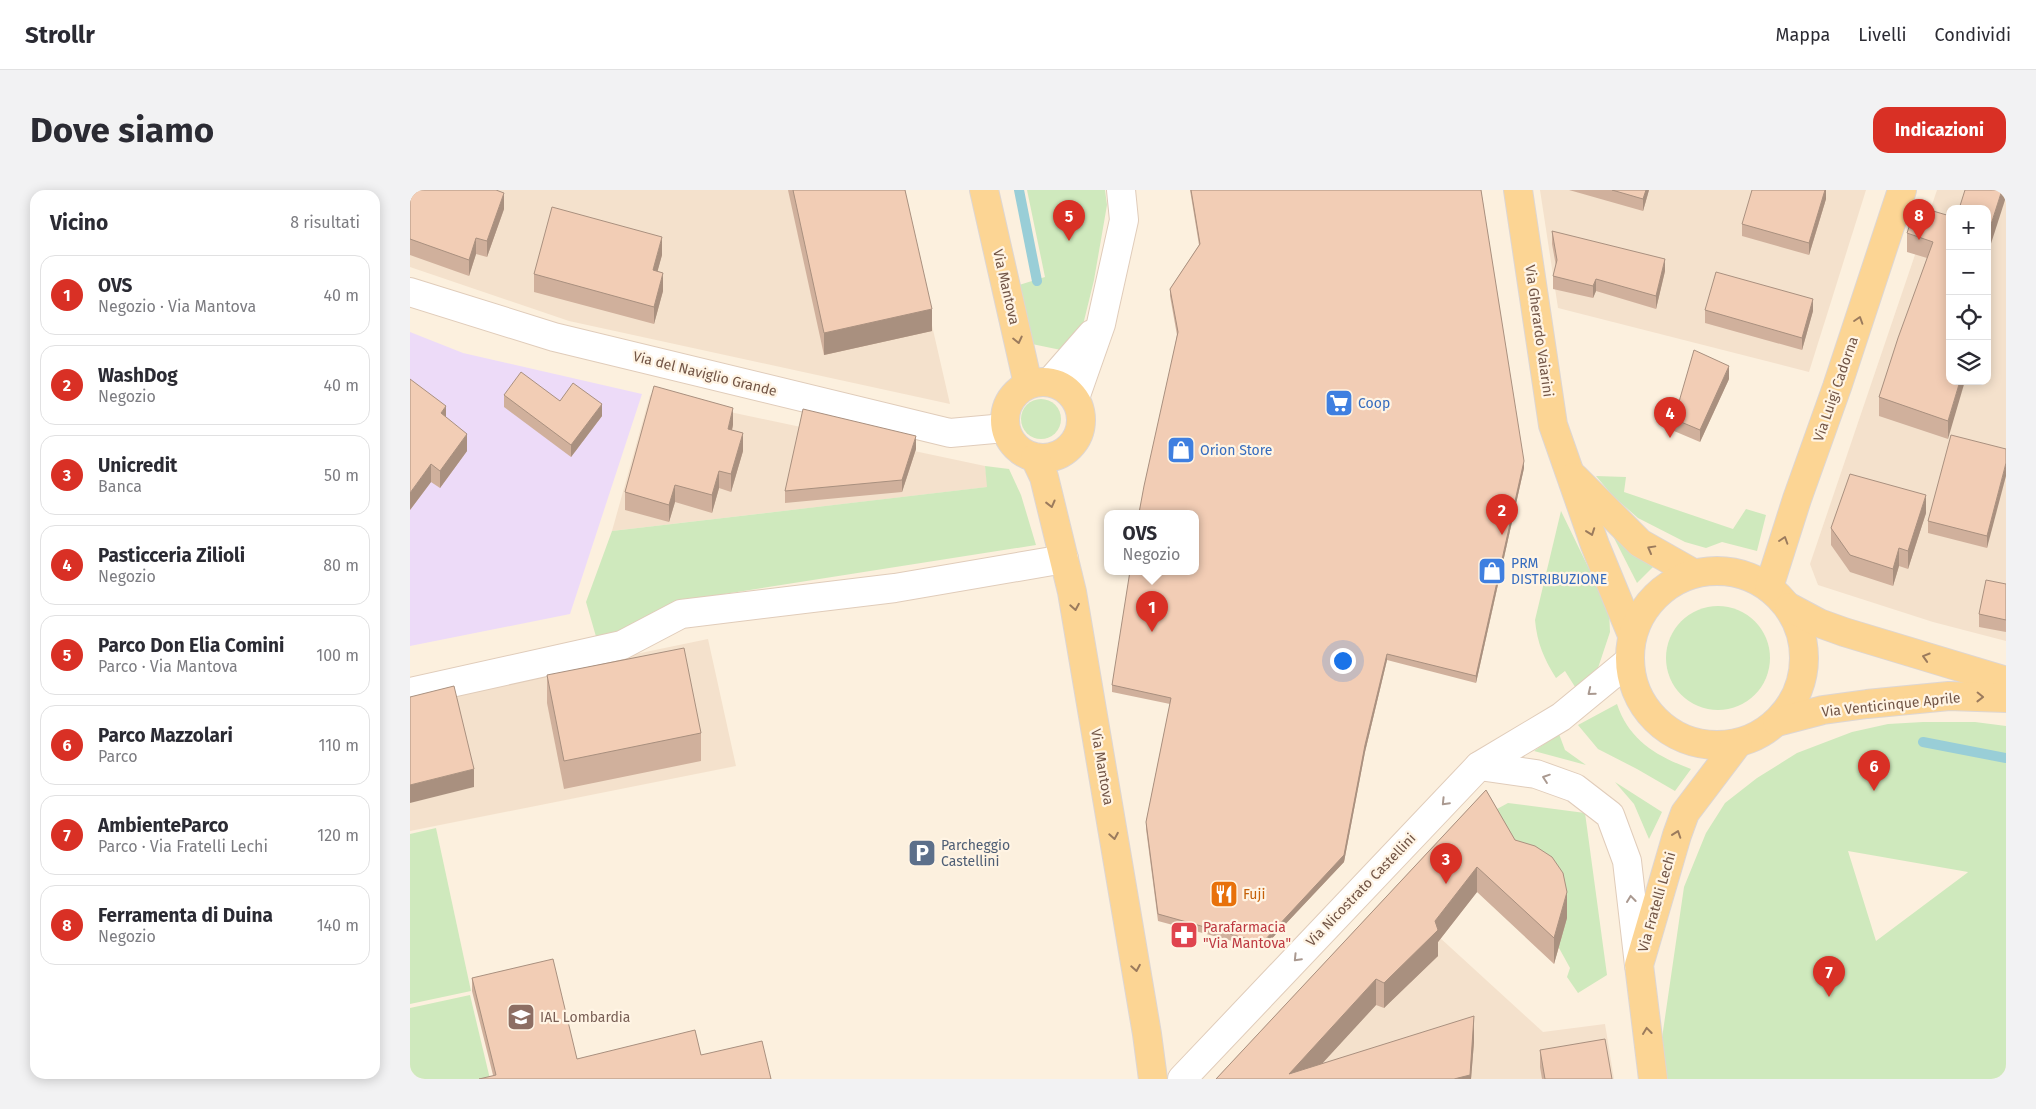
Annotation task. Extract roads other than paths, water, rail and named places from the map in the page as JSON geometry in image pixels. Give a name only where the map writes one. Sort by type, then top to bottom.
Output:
[{"type":"main road","name":"Via Mantova","points":[[984,190],[1039,383]]},
{"type":"main road","name":"Via Gherardo Vaiarini","points":[[1518,190],[1553,425],[1631,648]]},
{"type":"main road","name":"Via Luigi Cadorna","points":[[1769,587],[1902,190]]},
{"type":"main road","points":[[1039,383],[1068,390],[1074,398],[1081,412],[1081,427],[1075,441],[1065,452],[1050,458],[1035,458],[1021,452],[1010,442],[1005,428],[1004,414],[1008,402],[1017,391],[1039,383]]},
{"type":"main road","name":"Via Mantova","points":[[1035,458],[1044,477],[1072,592],[1154,1079]]},
{"type":"main road","name":"Via Gherardo Vaiarini","points":[[1568,470],[1640,543],[1693,573]]},
{"type":"main road","points":[[1713,570],[1732,571],[1751,577],[1769,587],[1789,607],[1801,631],[1805,664],[1796,697],[1788,711],[1777,722],[1756,737],[1738,743],[1716,746],[1694,742],[1673,734],[1656,721],[1642,703],[1633,683],[1631,648],[1641,614],[1654,596],[1672,582],[1693,573],[1713,570]]},
{"type":"main road","points":[[1789,607],[1819,623],[1844,632],[2006,681]]},
{"type":"main road","name":"Via Venticinque Aprile","points":[[1777,722],[1823,710],[1867,704],[1949,696],[2006,698]]},
{"type":"main road","name":"Via Fratelli Lechi","points":[[1653,1079],[1639,965],[1676,835],[1685,813],[1738,743]]},
{"type":"street","points":[[1074,398],[1101,324],[1124,220],[1121,190]]},
{"type":"street","name":"Via del Naviglio Grande","points":[[410,292],[554,337],[950,433],[1005,428]]},
{"type":"street","points":[[1039,383],[1101,324]]},
{"type":"street","points":[[410,692],[622,646],[681,614],[895,588],[1064,559]]},
{"type":"street","name":"Via Nicostrato Castellini","points":[[1182,1079],[1479,766],[1561,717],[1631,648]]},
{"type":"street","points":[[1479,766],[1536,774],[1575,788],[1610,815],[1626,862],[1639,965]]},
{"type":"waterway","points":[[1019,190],[1037,281]]},
{"type":"waterway","points":[[1923,742],[2006,758]]},
{"type":"place","name":"Ferramenta di Duina","points":[[1919,240]]},
{"type":"place","name":"Parco Don Elia Comini","points":[[1069,241]]},
{"type":"place","name":"Coop","points":[[1339,403]]},
{"type":"place","name":"Pasticceria Zilioli","points":[[1670,438]]},
{"type":"place","name":"Orion Store","points":[[1181,450]]},
{"type":"place","name":"WashDog","points":[[1502,535]]},
{"type":"place","name":"PRM DISTRIBUZIONE","points":[[1492,571]]},
{"type":"place","name":"OVS","points":[[1152,632]]},
{"type":"place","name":"Parco Mazzolari","points":[[1874,791]]},
{"type":"place","name":"Parcheggio Castellini","points":[[922,853]]},
{"type":"place","name":"Unicredit","points":[[1446,884]]},
{"type":"place","name":"Fuji","points":[[1224,894]]},
{"type":"place","name":"Parafarmacia \"Via Mantova\"","points":[[1184,935]]},
{"type":"place","name":"AmbienteParco","points":[[1829,997]]},
{"type":"place","name":"IAL Lombardia","points":[[521,1017]]}]
